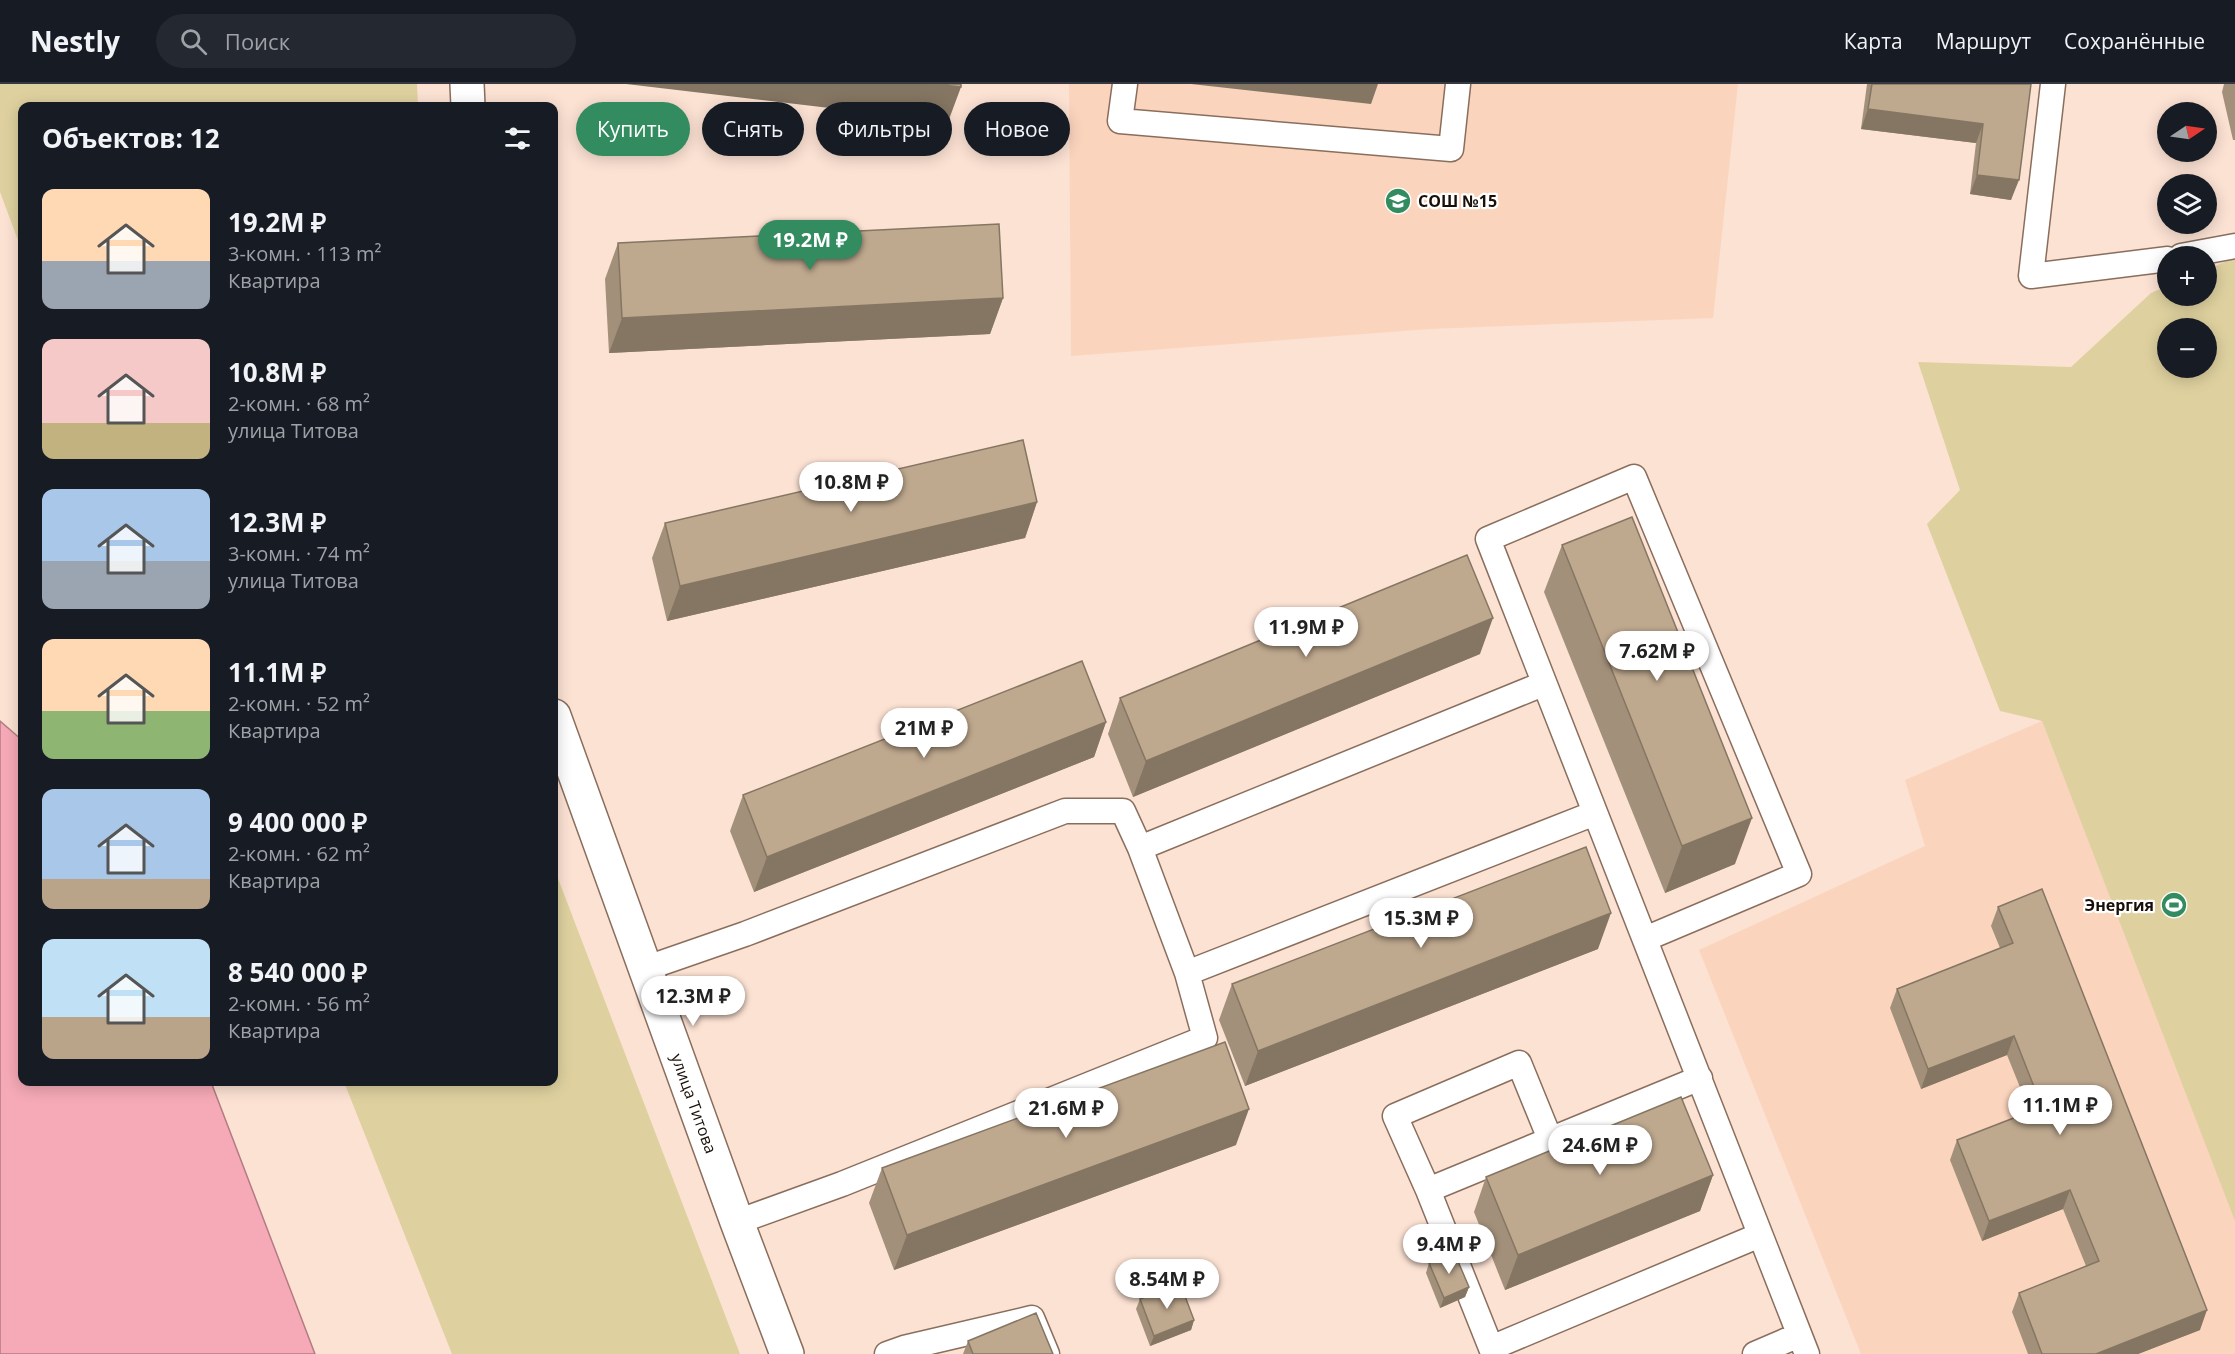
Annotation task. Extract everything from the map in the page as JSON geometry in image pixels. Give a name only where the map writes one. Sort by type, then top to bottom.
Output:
[{"type":"main road","points":[[467,84],[468,102]]},
{"type":"main road","name":"улица Титова","points":[[558,728],[644,969],[787,1354]]},
{"type":"lane","points":[[1125,84],[1120,121],[1451,149],[1458,84]]},
{"type":"lane","points":[[2053,84],[2031,276],[2157,260]]},
{"type":"lane","points":[[2217,249],[2235,246]]},
{"type":"lane","points":[[1646,939],[1798,874],[1634,477],[1488,539],[1803,1345],[1755,1354]]},
{"type":"lane","points":[[1140,848],[1543,684]]},
{"type":"lane","points":[[644,969],[745,934],[1065,812],[1124,811],[1187,973],[1205,1038],[842,1184],[737,1222]]},
{"type":"lane","points":[[1187,973],[1595,813]]},
{"type":"lane","points":[[1550,1139],[1519,1063],[1395,1116],[1428,1190],[1493,1351],[1760,1235]]},
{"type":"lane","points":[[1428,1190],[1700,1078]]},
{"type":"lane","points":[[887,1354],[1032,1318],[1047,1354]]},
{"type":"shaded area","points":[[0,84],[417,84],[418,102],[18,102],[18,240],[0,192]]},
{"type":"shaded area","name":"СОШ №15","points":[[1069,84],[1738,84],[1713,318],[1430,329],[1071,356]]},
{"type":"shaded area","name":"Энергия","points":[[2235,257],[2235,1221],[2042,721],[2000,711],[1927,524],[1960,490],[1918,362],[2071,367],[2151,293],[2157,290],[2157,306],[2217,306],[2217,265]]},
{"type":"shaded area","points":[[0,721],[18,737],[18,1086],[213,1086],[315,1354],[0,1354]]},
{"type":"shaded area","points":[[2042,721],[2235,1218],[2235,1354],[1861,1354],[1699,950],[1925,846],[1905,780]]},
{"type":"shaded area","points":[[558,878],[740,1354],[452,1354],[346,1086],[558,1086]]},
{"type":"building","points":[[934,84],[961,84],[961,87]]},
{"type":"building","points":[[1872,84],[2031,84],[2019,180],[1977,175],[1983,124],[1868,109]]},
{"type":"building","points":[[999,224],[1003,298],[622,318],[618,243]]},
{"type":"building","points":[[1023,440],[1037,502],[680,586],[665,523]]},
{"type":"building","points":[[1632,517],[1752,818],[1682,846],[1562,545]]},
{"type":"building","points":[[1467,555],[1493,618],[1146,761],[1120,698]]},
{"type":"building","points":[[1082,661],[1106,722],[767,857],[743,795]]},
{"type":"building","points":[[1586,847],[1611,913],[1258,1051],[1232,984]]},
{"type":"building","points":[[2042,889],[2207,1310],[2096,1354],[2042,1354],[2019,1293],[2099,1261],[2070,1190],[1989,1221],[1957,1140],[2042,1107],[2014,1036],[1928,1069],[1897,989],[2013,943],[1998,907]]},
{"type":"building","points":[[1225,1042],[1249,1109],[907,1235],[882,1168]]},
{"type":"building","points":[[1681,1097],[1713,1175],[1518,1255],[1486,1177]]},
{"type":"building","points":[[1454,1252],[1469,1287],[1444,1298],[1429,1263]]},
{"type":"building","points":[[1180,1283],[1194,1320],[1154,1336],[1140,1299]]},
{"type":"building","points":[[1036,1313],[1053,1354],[973,1354],[968,1341]]},
{"type":"place","name":"СОШ №15","points":[[1398,201]]},
{"type":"place","name":"Энергия","points":[[2174,905]]}]
